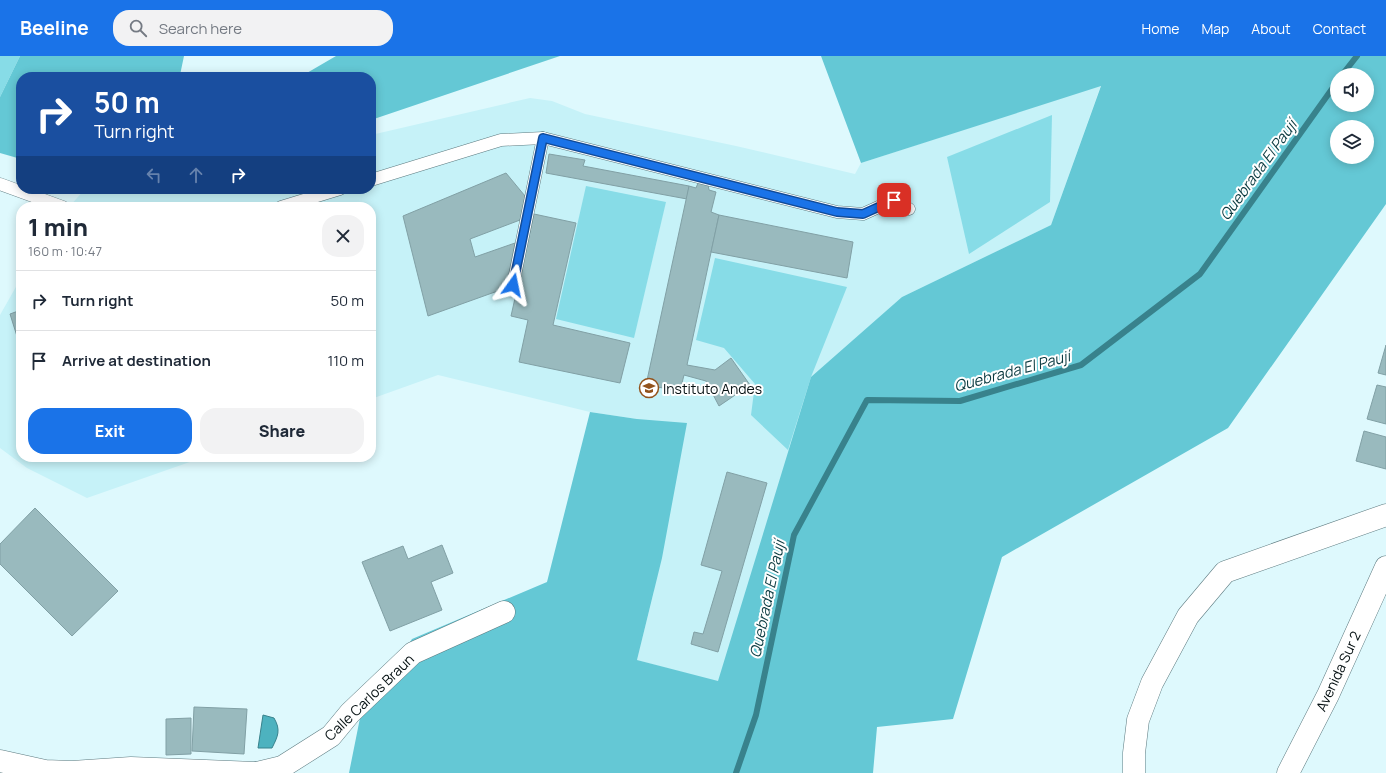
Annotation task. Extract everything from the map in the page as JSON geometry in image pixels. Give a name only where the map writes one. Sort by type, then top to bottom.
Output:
[{"type":"street","points":[[1134,773],[1134,752],[1138,720],[1152,683],[1188,616],[1225,572],[1386,515]]},
{"type":"street","name":"Avenida Sur 2","points":[[1288,773],[1328,694],[1386,567]]},
{"type":"street","name":"Calle Carlos Braun","points":[[0,761],[45,771],[72,772],[131,768],[256,773],[282,767],[331,736],[350,713],[413,653],[504,612]]},
{"type":"lane","points":[[513,285],[543,138]]},
{"type":"lane","points":[[376,178],[501,140],[543,138],[837,212],[863,214],[894,200],[909,209]]},
{"type":"lane","points":[[0,184],[16,190]]},
{"type":"lane","points":[[27,194],[49,202]]},
{"type":"lane","points":[[297,202],[324,194]]},
{"type":"shaded area","points":[[0,56],[20,56],[0,97]]},
{"type":"shaded area","points":[[20,56],[184,56],[181,72],[16,72],[16,158],[0,153],[0,97]]},
{"type":"shaded area","points":[[336,56],[560,56],[376,118],[376,72],[309,72]]},
{"type":"shaded area","points":[[821,56],[1386,56],[1386,204],[1228,428],[1002,557],[953,719],[877,727],[873,773],[349,773],[360,718],[412,639],[547,582],[590,412],[637,419],[687,423],[662,558],[637,660],[718,681],[811,377],[902,297],[1051,225],[1101,86],[861,163]]},
{"type":"shaded area","name":"Instituto Andes","points":[[1101,85],[1051,225],[902,297],[718,682],[637,660],[654,591],[637,419],[590,412],[438,375],[376,397],[376,202],[73,202],[81,194],[376,194],[376,134],[530,98],[552,101],[585,114],[736,146],[855,174],[861,163]]},
{"type":"shaded area","points":[[1052,115],[1050,202],[969,254],[947,157]]},
{"type":"shaded area","points":[[586,186],[666,202],[634,338],[556,319]]},
{"type":"shaded area","points":[[715,258],[847,287],[811,377],[788,450],[751,415],[755,384],[724,348],[696,340]]},
{"type":"shaded area","points":[[16,287],[16,460],[0,448],[0,315]]},
{"type":"shaded area","points":[[19,462],[190,462],[87,498],[27,468]]},
{"type":"shaded area","points":[[263,715],[274,718],[276,722],[278,733],[272,748],[258,748]]},
{"type":"building","points":[[549,154],[585,160],[583,166],[689,186],[687,199],[546,173]]},
{"type":"building","points":[[506,173],[525,196],[520,220],[470,239],[475,257],[515,243],[506,288],[428,316],[403,216]]},
{"type":"building","points":[[698,183],[708,185],[709,190],[716,192],[711,212],[719,215],[687,365],[715,370],[731,358],[750,385],[719,406],[706,381],[684,375],[680,391],[646,385],[689,186],[696,188]]},
{"type":"building","points":[[534,214],[576,223],[553,325],[630,343],[620,383],[519,362],[528,320],[511,316]]},
{"type":"building","points":[[719,215],[853,242],[847,278],[711,252]]},
{"type":"building","points":[[16,312],[16,333],[10,314]]},
{"type":"building","points":[[1386,345],[1386,375],[1378,373]]},
{"type":"building","points":[[1377,385],[1386,387],[1386,424],[1367,419]]},
{"type":"building","points":[[1364,431],[1386,437],[1386,469],[1356,461]]},
{"type":"building","points":[[727,472],[767,483],[718,652],[691,644],[694,632],[703,634],[722,571],[701,565]]},
{"type":"building","points":[[35,508],[118,591],[72,636],[0,564],[0,544]]},
{"type":"building","points":[[442,545],[453,573],[431,582],[442,610],[390,631],[362,562],[403,546],[408,559]]},
{"type":"building","points":[[194,707],[247,709],[244,754],[192,751]]},
{"type":"building","points":[[191,718],[191,754],[166,755],[166,719]]},
{"type":"waterway","name":"Quebrada El Paují","points":[[1348,68],[1357,56]]},
{"type":"waterway","name":"Quebrada El Paují","points":[[736,773],[756,715],[794,535],[867,400],[960,401],[1081,365],[1200,274],[1330,92]]},
{"type":"place","name":"Instituto Andes","points":[[649,388]]},
{"type":"route","points":[[513,285],[543,138],[837,212],[863,214],[894,200]]}]
